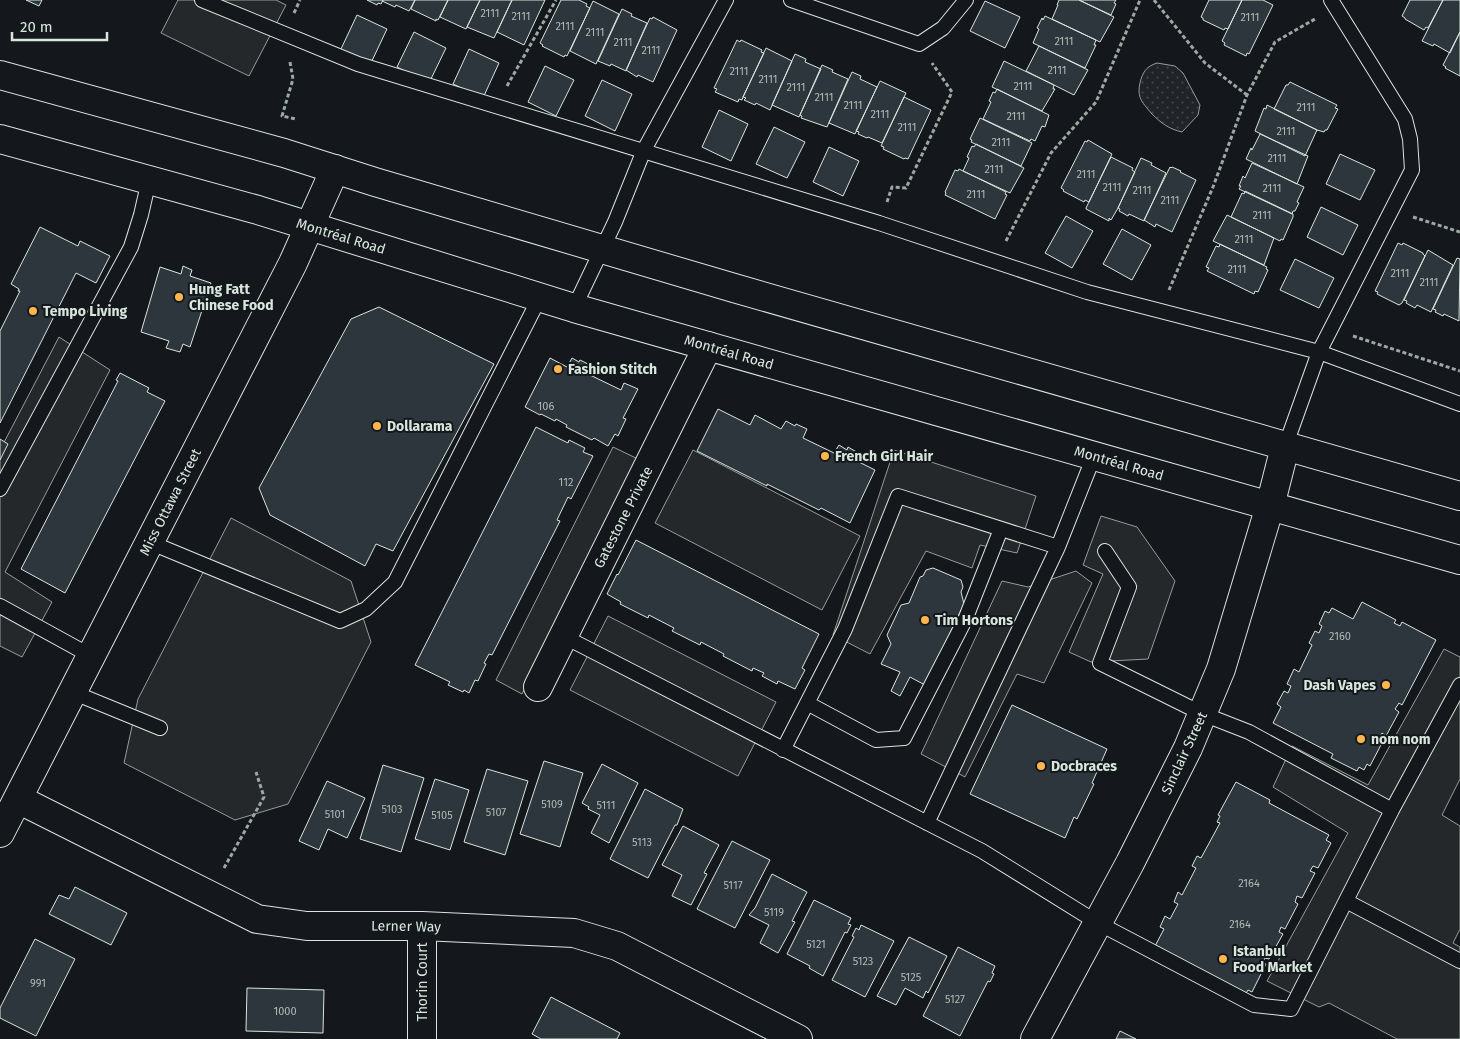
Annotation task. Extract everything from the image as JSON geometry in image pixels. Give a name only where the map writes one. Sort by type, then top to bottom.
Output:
[{"type":"main road","points":[[0,75],[284,153],[602,248],[1285,447],[1460,496]]},
{"type":"main road","name":"Montréal Road","points":[[0,139],[310,226],[574,308],[1460,560]]},
{"type":"main road","name":"Miss Ottawa Street","points":[[0,833],[293,263],[335,169]]},
{"type":"main road","name":"Gatestone Private","points":[[538,687],[708,346]]},
{"type":"main road","name":"Sinclair Street","points":[[1035,1039],[1130,863],[1203,714],[1221,669],[1270,506],[1285,447]]},
{"type":"main road","name":"Lerner Way","points":[[18,799],[257,919],[307,926],[422,926],[574,933],[617,946],[798,1039]]},
{"type":"main road","name":"Thorin Court","points":[[422,926],[422,1039]]},
{"type":"lane","points":[[202,0],[358,64],[879,223],[1088,292],[1319,352],[1460,404]]},
{"type":"lane","points":[[574,308],[615,222],[644,150],[726,0]]},
{"type":"lane","points":[[791,0],[918,44],[943,28],[966,0]]},
{"type":"lane","points":[[1285,447],[1319,352],[1412,170],[1410,139],[1405,119],[1333,4]]},
{"type":"lane","points":[[0,489],[131,248],[149,180]]},
{"type":"lane","points":[[149,542],[340,621],[366,609],[395,582],[540,298]]},
{"type":"lane","points":[[927,823],[1058,547],[1094,456]]},
{"type":"lane","points":[[783,750],[845,629],[898,496],[1058,547]]},
{"type":"lane","points":[[807,703],[876,740],[904,738],[965,620],[1002,529]]},
{"type":"lane","points":[[1105,552],[1129,587],[1100,663],[1203,714],[1249,732],[1392,810]]},
{"type":"lane","points":[[0,606],[91,656]]},
{"type":"lane","points":[[563,636],[982,851],[1098,923],[1254,1005],[1291,1009],[1392,810],[1460,685]]},
{"type":"lane","points":[[72,692],[160,728]]},
{"type":"lane","points":[[1346,901],[1460,961]]},
{"type":"path","points":[[496,105],[556,0]]},
{"type":"path","points":[[996,262],[1051,152],[1096,102],[1140,0]]},
{"type":"path","points":[[1154,0],[1205,63],[1247,95]]},
{"type":"path","points":[[1160,312],[1212,187],[1247,95],[1275,42],[1333,4]]},
{"type":"path","points":[[285,34],[292,79],[282,116],[296,119]]},
{"type":"path","points":[[879,223],[892,187],[906,188],[952,92],[918,44]]},
{"type":"path","points":[[1391,210],[1460,232]]},
{"type":"path","points":[[1331,328],[1460,371]]},
{"type":"path","points":[[210,895],[264,797],[256,772]]},
{"type":"shaded area","points":[[178,0],[276,0],[286,5],[249,76],[161,33]]},
{"type":"shaded area","points":[[1157,63],[1175,66],[1183,73],[1200,105],[1198,115],[1182,132],[1169,127],[1159,120],[1148,110],[1140,98],[1139,90],[1142,76],[1147,69]]},
{"type":"shaded area","points":[[59,337],[110,370],[5,572],[52,602],[22,657],[0,646],[0,450]]},
{"type":"shaded area","points":[[613,447],[640,460],[522,694],[496,680]]},
{"type":"shaded area","points":[[693,450],[860,536],[822,610],[655,523]]},
{"type":"shaded area","points":[[894,450],[1036,496],[1017,553],[980,545],[972,568],[926,551],[870,654],[833,635]]},
{"type":"shaded area","points":[[1101,516],[1137,527],[1175,581],[1148,659],[1091,662],[1069,652],[1103,574],[1083,565]]},
{"type":"shaded area","points":[[231,518],[351,581],[371,642],[288,804],[235,820],[124,763],[138,699]]},
{"type":"shaded area","points":[[1076,571],[1092,583],[1044,683],[1017,674],[965,777],[921,754],[1002,581],[1028,587]]},
{"type":"shaded area","points":[[608,616],[776,702],[738,776],[570,690]]},
{"type":"shaded area","points":[[1444,649],[1460,657],[1460,779],[1442,815],[1460,826],[1460,929],[1453,943],[1460,947],[1460,1039],[1397,1039],[1329,1003],[1319,1007],[1267,981],[1348,833],[1273,787],[1292,746],[1368,785]]},
{"type":"building","points":[[26,0],[42,0],[39,6]]},
{"type":"building","points":[[367,0],[383,0],[381,4],[378,3],[377,5]]},
{"type":"building","points":[[383,0],[415,0],[409,11],[396,5],[395,7]]},
{"type":"building","points":[[415,0],[448,0],[436,21],[411,9]]},
{"type":"building","points":[[448,0],[480,0],[466,29],[440,17]]},
{"type":"building","points":[[480,0],[512,0],[494,38],[467,27]]},
{"type":"building","points":[[512,0],[545,0],[524,45],[497,32]]},
{"type":"building","points":[[561,0],[579,0],[590,8],[567,56],[565,55],[564,57],[542,46],[540,43]]},
{"type":"building","points":[[1059,0],[1079,0],[1114,17],[1100,42],[1052,19]]},
{"type":"building","points":[[1079,0],[1116,0],[1114,3],[1116,4],[1111,15]]},
{"type":"building","points":[[1209,0],[1242,0],[1228,29],[1225,28],[1224,30],[1203,20],[1201,17]]},
{"type":"building","points":[[1242,0],[1263,0],[1273,5],[1249,54],[1247,53],[1246,56],[1224,45],[1225,43],[1222,41]]},
{"type":"building","points":[[1410,0],[1443,0],[1428,28],[1426,27],[1424,30],[1402,16]]},
{"type":"building","points":[[1443,0],[1460,0],[1460,32],[1450,53],[1434,44],[1433,46],[1422,41]]},
{"type":"building","points":[[593,1],[619,14],[596,64],[570,51]]},
{"type":"building","points":[[985,1],[1020,17],[1005,48],[970,31]]},
{"type":"building","points":[[622,9],[632,14],[631,16],[647,23],[626,71],[611,64],[610,66],[598,61]]},
{"type":"building","points":[[357,15],[387,29],[370,65],[340,51]]},
{"type":"building","points":[[1045,16],[1096,40],[1094,45],[1096,45],[1085,68],[1033,43],[1039,29],[1037,28]]},
{"type":"building","points":[[653,17],[677,30],[653,82],[638,75],[637,77],[626,70],[650,18],[652,19]]},
{"type":"building","points":[[414,32],[446,48],[429,83],[397,67]]},
{"type":"building","points":[[1460,32],[1460,76],[1443,65]]},
{"type":"building","points":[[737,40],[762,50],[761,52],[764,53],[742,100],[739,99],[738,102],[715,92],[717,89],[714,88]]},
{"type":"building","points":[[1039,46],[1088,70],[1074,95],[1026,71]]},
{"type":"building","points":[[766,48],[792,61],[770,110],[756,103],[755,105],[744,100],[746,98],[743,97]]},
{"type":"building","points":[[469,49],[499,63],[483,98],[453,84]]},
{"type":"building","points":[[795,54],[806,59],[805,62],[821,69],[799,117],[772,105]]},
{"type":"building","points":[[1004,61],[1054,85],[1053,89],[1055,89],[1042,111],[992,87]]},
{"type":"building","points":[[822,65],[848,79],[827,127],[801,118],[802,116],[800,115]]},
{"type":"building","points":[[545,66],[574,80],[556,116],[528,102]]},
{"type":"building","points":[[852,72],[861,76],[860,79],[877,87],[855,134],[829,123]]},
{"type":"building","points":[[602,80],[632,94],[615,131],[585,116]]},
{"type":"building","points":[[880,81],[906,93],[882,143],[858,134],[859,132],[856,131]]},
{"type":"building","points":[[1290,82],[1337,105],[1335,108],[1338,109],[1327,130],[1324,132],[1317,130],[1274,109],[1286,85]]},
{"type":"building","points":[[997,89],[1049,115],[1045,127],[1042,126],[1035,141],[1031,139],[1030,141],[983,119],[991,102],[989,101],[993,92],[995,93]]},
{"type":"building","points":[[904,97],[931,110],[908,159],[883,149],[884,147],[881,146]]},
{"type":"building","points":[[1267,105],[1317,130],[1305,156],[1255,131]]},
{"type":"building","points":[[719,110],[748,124],[731,161],[702,147]]},
{"type":"building","points":[[980,118],[1032,143],[1021,166],[971,142],[972,140],[970,139]]},
{"type":"building","points":[[774,127],[805,142],[787,178],[756,164]]},
{"type":"building","points":[[1260,134],[1308,156],[1297,184],[1246,159]]},
{"type":"building","points":[[1088,140],[1112,154],[1089,202],[1085,200],[1084,202],[1063,191],[1061,188],[1085,141],[1087,142]]},
{"type":"building","points":[[976,144],[1024,168],[1010,193],[963,171],[972,146],[974,147]]},
{"type":"building","points":[[829,147],[859,161],[843,196],[813,182]]},
{"type":"building","points":[[1340,154],[1375,170],[1360,200],[1326,184]]},
{"type":"building","points":[[1111,157],[1133,168],[1132,170],[1135,172],[1118,208],[1111,220],[1109,218],[1109,221],[1086,208]]},
{"type":"building","points":[[1141,158],[1166,173],[1144,221],[1129,214],[1128,216],[1119,211],[1120,209],[1118,208]]},
{"type":"building","points":[[1252,163],[1304,187],[1297,202],[1299,203],[1292,214],[1239,189],[1243,176],[1245,178]]},
{"type":"building","points":[[1170,167],[1196,180],[1172,232],[1156,224],[1155,227],[1144,220]]},
{"type":"building","points":[[959,169],[1006,192],[1005,194],[1007,195],[995,219],[945,195],[955,170],[958,171]]},
{"type":"building","points":[[1245,191],[1293,214],[1283,240],[1281,239],[1280,241],[1231,217],[1242,193],[1244,194]]},
{"type":"building","points":[[1321,207],[1358,225],[1343,255],[1307,237]]},
{"type":"building","points":[[1227,215],[1274,238],[1264,265],[1213,241]]},
{"type":"building","points":[[1066,216],[1093,231],[1072,268],[1045,253]]},
{"type":"building","name":"Tempo Living","points":[[40,227],[78,246],[80,241],[110,256],[96,283],[76,273],[0,423],[0,331],[20,291],[11,284]]},
{"type":"building","points":[[1122,229],[1151,245],[1132,280],[1103,264]]},
{"type":"building","points":[[1398,243],[1402,245],[1403,243],[1423,253],[1425,256],[1402,303],[1399,305],[1377,294],[1378,292],[1375,291]]},
{"type":"building","points":[[1220,244],[1267,267],[1266,269],[1268,270],[1258,292],[1255,291],[1254,294],[1207,271],[1209,268],[1206,267],[1216,246],[1219,247]]},
{"type":"building","points":[[1428,250],[1453,265],[1431,312],[1417,305],[1415,308],[1404,300]]},
{"type":"building","points":[[1457,258],[1460,259],[1459,321],[1444,314],[1443,316],[1433,309]]},
{"type":"building","points":[[1295,259],[1334,278],[1319,308],[1280,290]]},
{"type":"building","name":"Hung Fatt Chinese Food","points":[[183,266],[192,270],[190,276],[211,283],[190,347],[183,344],[180,352],[166,348],[169,341],[141,332],[160,267],[181,274]]},
{"type":"building","name":"Dollarama","points":[[379,307],[494,364],[393,551],[376,544],[365,566],[270,515],[259,488],[351,319]]},
{"type":"building","points":[[550,358],[567,367],[572,358],[579,362],[580,360],[594,367],[590,375],[621,390],[624,383],[638,389],[623,418],[626,419],[618,436],[615,434],[608,446],[594,438],[592,440],[566,427],[567,425],[556,419],[555,421],[525,407]]},
{"type":"building","points":[[120,373],[149,388],[147,392],[165,401],[65,593],[21,569],[118,381],[116,380]]},
{"type":"building","points":[[718,409],[750,425],[755,415],[781,429],[786,421],[795,426],[796,424],[807,429],[803,438],[834,453],[839,445],[847,450],[848,447],[860,454],[857,461],[875,470],[850,523],[767,484],[767,486],[697,451]]},
{"type":"building","points":[[536,427],[568,443],[569,440],[585,448],[583,452],[593,456],[571,499],[568,497],[557,520],[560,521],[492,655],[489,654],[484,663],[486,664],[478,681],[475,680],[469,693],[464,690],[463,692],[448,685],[450,682],[415,665]]},
{"type":"building","points":[[0,439],[8,444],[0,460]]},
{"type":"building","points":[[636,540],[819,634],[802,668],[805,670],[795,689],[778,681],[777,684],[762,676],[764,673],[753,668],[752,671],[701,642],[700,645],[672,631],[674,628],[649,615],[648,618],[620,604],[621,602],[607,594]]},
{"type":"building","name":"Tim Hortons","points":[[933,568],[961,580],[964,604],[925,685],[910,677],[900,696],[891,691],[900,672],[881,664],[891,644],[887,635],[901,605],[909,603],[920,577],[923,576],[926,570]]},
{"type":"building","points":[[1362,602],[1396,620],[1394,623],[1400,626],[1402,622],[1436,640],[1402,705],[1399,703],[1395,709],[1399,712],[1386,736],[1382,733],[1379,739],[1383,741],[1370,766],[1367,764],[1364,770],[1359,767],[1357,771],[1331,758],[1333,754],[1273,723],[1281,707],[1277,704],[1284,691],[1288,693],[1291,686],[1287,684],[1294,669],[1299,672],[1312,645],[1309,643],[1315,631],[1319,633],[1322,626],[1319,624],[1325,611],[1329,613],[1332,608],[1353,619]]},
{"type":"building","name":"Docbraces","points":[[1012,705],[1107,749],[1092,783],[1094,784],[1077,819],[1074,817],[1065,838],[970,794]]},
{"type":"building","points":[[544,761],[583,773],[560,847],[520,834]]},
{"type":"building","points":[[602,764],[638,783],[609,843],[591,833],[600,815],[588,809],[589,807],[582,803]]},
{"type":"building","points":[[383,765],[424,778],[401,852],[360,839]]},
{"type":"building","points":[[487,769],[528,781],[505,855],[464,842]]},
{"type":"building","points":[[435,779],[469,790],[450,850],[415,839]]},
{"type":"building","points":[[327,781],[365,798],[347,838],[328,829],[319,850],[299,841]]},
{"type":"building","points":[[1236,782],[1270,800],[1269,803],[1329,835],[1326,840],[1331,843],[1318,868],[1313,866],[1310,871],[1315,873],[1302,898],[1297,896],[1295,902],[1298,904],[1285,929],[1281,927],[1279,932],[1283,934],[1269,959],[1265,958],[1263,963],[1266,964],[1252,992],[1248,990],[1245,995],[1154,948],[1164,929],[1160,927],[1165,916],[1170,919],[1178,904],[1174,902],[1178,892],[1182,895],[1196,868],[1192,866],[1197,856],[1201,858],[1220,823],[1217,822],[1220,816],[1218,815]]},
{"type":"building","points":[[645,789],[683,809],[677,825],[675,825],[648,878],[610,859]]},
{"type":"building","points":[[683,826],[719,845],[704,873],[707,874],[691,905],[672,896],[682,875],[662,865]]},
{"type":"building","points":[[732,841],[770,860],[735,928],[697,909]]},
{"type":"building","points":[[772,874],[807,892],[792,921],[795,922],[778,953],[760,943],[769,925],[749,915],[755,908]]},
{"type":"building","points":[[75,887],[127,913],[111,945],[49,914],[59,895],[69,899]]},
{"type":"building","points":[[814,900],[851,918],[848,924],[851,925],[847,933],[845,932],[823,976],[809,968],[810,966],[787,954]]},
{"type":"building","points":[[861,925],[894,941],[865,997],[832,980],[854,937],[852,936],[856,928],[859,930]]},
{"type":"building","points":[[909,937],[947,956],[928,993],[926,991],[923,998],[905,988],[896,1005],[877,996]]},
{"type":"building","points":[[35,939],[75,959],[36,1036],[0,1018],[0,1008]]},
{"type":"building","points":[[958,947],[995,966],[990,982],[988,981],[960,1036],[923,1016]]},
{"type":"building","points":[[247,988],[324,990],[323,1033],[246,1031]]},
{"type":"building","points":[[551,997],[620,1033],[617,1039],[541,1039],[532,1034]]},
{"type":"building","points":[[1120,1031],[1136,1039],[1116,1039]]},
{"type":"place","name":"Hung Fatt Chinese Food","points":[[179,297]]},
{"type":"place","name":"Tempo Living","points":[[33,311]]},
{"type":"place","name":"Fashion Stitch","points":[[558,369]]},
{"type":"place","name":"Dollarama","points":[[377,426]]},
{"type":"place","name":"French Girl Hair","points":[[825,456]]},
{"type":"place","name":"Tim Hortons","points":[[925,620]]},
{"type":"place","name":"Dash Vapes","points":[[1386,685]]},
{"type":"place","name":"nom nom","points":[[1361,739]]},
{"type":"place","name":"Docbraces","points":[[1041,766]]},
{"type":"place","name":"Istanbul Food Market","points":[[1223,959]]}]
